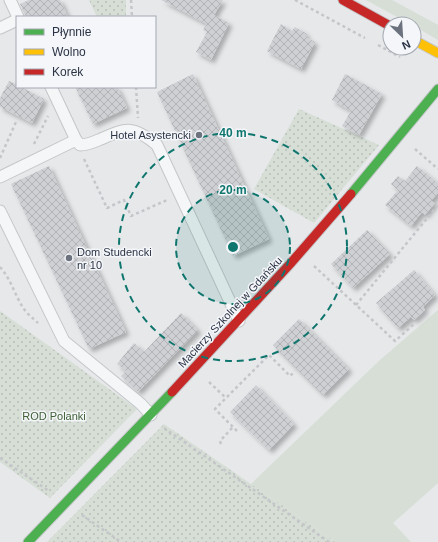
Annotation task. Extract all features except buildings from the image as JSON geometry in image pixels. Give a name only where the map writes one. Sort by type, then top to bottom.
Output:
[{"type":"street","points":[[343,0],[382,22]]},
{"type":"street","points":[[422,44],[438,53]]},
{"type":"street","name":"Macierzy Szkolnej w Gdańsku","points":[[28,542],[151,415],[239,321],[405,131],[438,89]]},
{"type":"lane","points":[[10,0],[17,16]]},
{"type":"lane","points":[[0,28],[16,19]]},
{"type":"lane","points":[[51,88],[78,143]]},
{"type":"lane","points":[[0,177],[78,143],[87,145],[118,131],[128,130],[139,132],[157,145],[239,321]]},
{"type":"lane","points":[[0,211],[64,341],[141,404],[151,415]]},
{"type":"path","points":[[130,0],[132,16]]},
{"type":"path","points":[[136,88],[139,132]]},
{"type":"path","points":[[23,166],[49,114],[61,108]]},
{"type":"path","points":[[0,158],[16,122]]},
{"type":"path","points":[[78,143],[81,153],[107,208],[124,200],[131,216],[166,200]]},
{"type":"path","points":[[411,146],[438,169]]},
{"type":"path","points":[[356,305],[438,205]]},
{"type":"path","points":[[0,267],[6,274],[27,314],[42,326]]},
{"type":"path","points":[[316,268],[395,341],[414,324]]},
{"type":"path","points":[[237,431],[215,409],[269,355],[290,376],[295,372]]},
{"type":"path","points":[[206,378],[226,398]]},
{"type":"path","points":[[151,415],[164,428],[329,542]]},
{"type":"path","points":[[221,444],[220,441],[234,427]]},
{"type":"green space","points":[[89,0],[126,0],[126,16],[97,16]]},
{"type":"green space","points":[[366,0],[392,0],[421,16],[395,16]]},
{"type":"green space","points":[[422,16],[438,25],[438,40],[422,31]]},
{"type":"green space","points":[[299,109],[379,145],[314,223],[254,189]]},
{"type":"green space","points":[[438,310],[438,483],[393,523],[411,542],[335,542],[251,484],[380,360]]},
{"type":"green space","name":"ROD Polanki","points":[[0,311],[137,409],[50,498],[0,462]]},
{"type":"green space","points":[[164,424],[335,542],[47,542]]},
{"type":"traffic: fast","points":[[351,194],[438,89]]},
{"type":"traffic: fast","points":[[28,542],[172,392]]},
{"type":"traffic: slow","points":[[422,44],[438,53]]},
{"type":"traffic: jam","points":[[343,0],[382,22]]},
{"type":"traffic: jam","points":[[172,392],[290,264],[351,194]]},
{"type":"place","name":"Hotel Asystencki","points":[[199,135]]},
{"type":"place","name":"Dom Studencki nr 10","points":[[69,258]]}]
